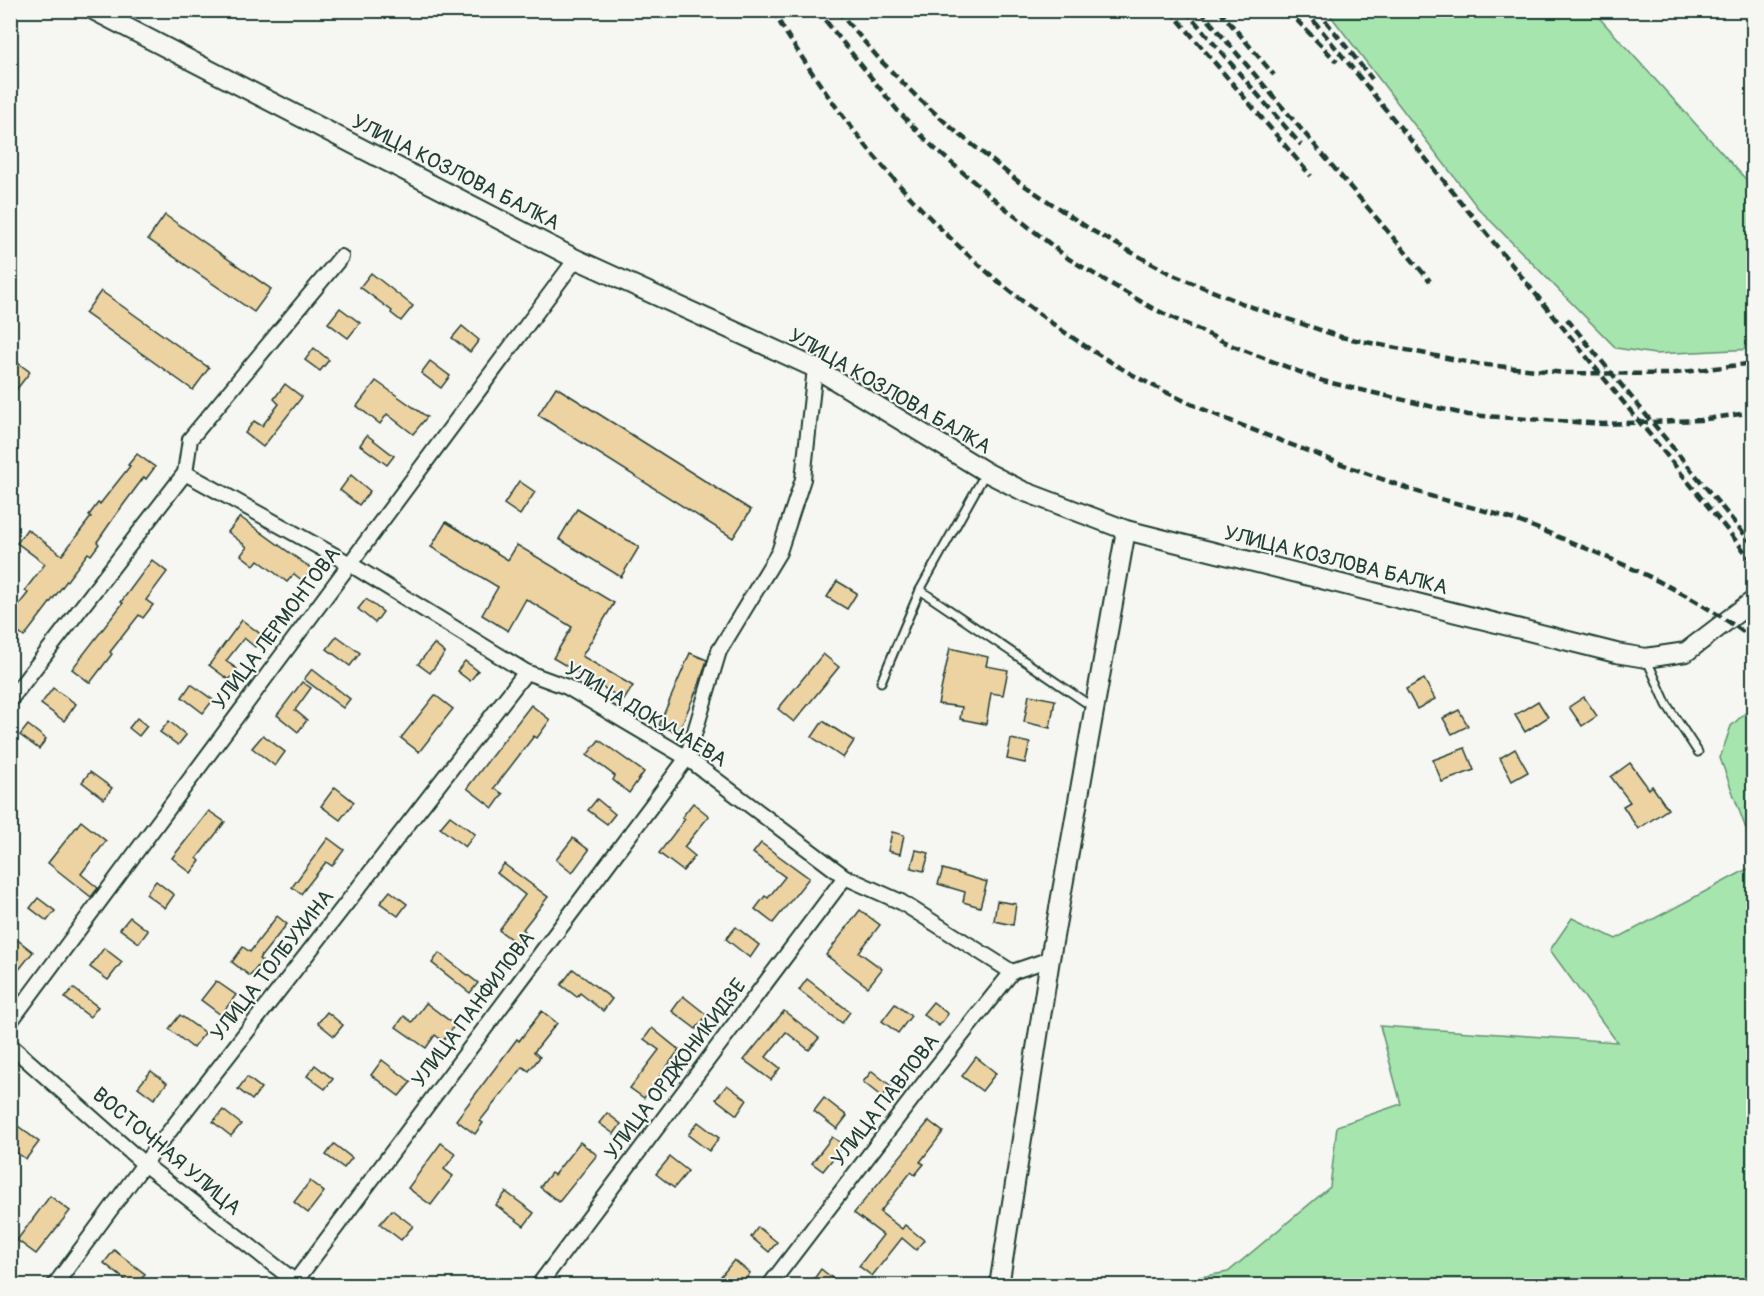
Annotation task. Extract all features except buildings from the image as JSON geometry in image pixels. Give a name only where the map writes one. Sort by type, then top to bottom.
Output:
[{"type":"main road","name":"УЛИЦА КОЗЛОВА БАЛКА","points":[[93,10],[576,259],[815,368],[986,472],[1023,491],[1126,530],[1616,653],[1646,658],[1686,652],[1754,600]]},
{"type":"main road","points":[[999,1286],[1050,959],[1126,530]]},
{"type":"street","points":[[10,700],[185,473],[190,439],[341,257]]},
{"type":"street","name":"УЛИЦА ЛЕРМОНТОВА","points":[[10,1022],[576,259]]},
{"type":"street","points":[[687,758],[719,651],[779,552],[786,531],[803,479],[815,368]]},
{"type":"street","name":"УЛИЦА ДОКУЧАЕВА","points":[[185,473],[350,564],[526,672],[567,687],[687,758],[845,877],[901,902],[1012,972]]},
{"type":"street","name":"УЛИЦА ТОЛБУХИНА","points":[[54,1286],[144,1164],[526,672]]},
{"type":"street","name":"УЛИЦА ПАНФИЛОВА","points":[[296,1284],[687,758]]},
{"type":"street","name":"УЛИЦА ОРДЖОНИКИДЗЕ","points":[[538,1286],[845,877]]},
{"type":"street","points":[[1012,972],[1050,959]]},
{"type":"street","name":"УЛИЦА ПАВЛОВА","points":[[769,1286],[1012,972]]},
{"type":"street","name":"ВОСТОЧНАЯ УЛИЦА","points":[[10,1045],[144,1164],[296,1284]]},
{"type":"lane","points":[[881,682],[920,590],[986,472]]},
{"type":"lane","points":[[920,590],[1094,708]]},
{"type":"lane","points":[[1646,658],[1666,705],[1698,752]]},
{"type":"green space","points":[[1327,11],[1593,11],[1753,187],[1753,349],[1655,354],[1616,348],[1478,208]]},
{"type":"green space","points":[[1753,706],[1753,848],[1720,758],[1731,726]]},
{"type":"green space","points":[[1753,866],[1753,1285],[1156,1285],[1228,1272],[1330,1187],[1337,1126],[1401,1104],[1380,1026],[1617,1042],[1550,950],[1572,918],[1616,939]]},
{"type":"railway","points":[[773,10],[796,49],[843,116],[913,200],[992,276],[1035,311],[1080,342],[1126,371],[1195,406],[1351,468],[1415,491],[1518,521],[1607,557],[1693,600],[1754,640]]},
{"type":"railway","points":[[817,10],[898,111],[934,148],[1000,204],[1069,259],[1152,308],[1233,346],[1323,381],[1468,415],[1604,424],[1700,420],[1754,412]]},
{"type":"railway","points":[[837,10],[881,61],[917,97],[1019,182],[1091,230],[1173,275],[1249,306],[1341,337],[1477,364],[1565,373],[1668,374],[1754,363]]},
{"type":"railway","points":[[1170,10],[1311,176]]},
{"type":"railway","points":[[1185,10],[1301,145]]},
{"type":"railway","points":[[1200,10],[1430,281]]},
{"type":"railway","points":[[1219,10],[1274,75]]},
{"type":"railway","points":[[1287,10],[1337,62]]},
{"type":"railway","points":[[1305,10],[1754,563]]},
{"type":"railway","points":[[1317,10],[1372,79]]},
{"type":"railway","points":[[1567,319],[1754,546]]}]
